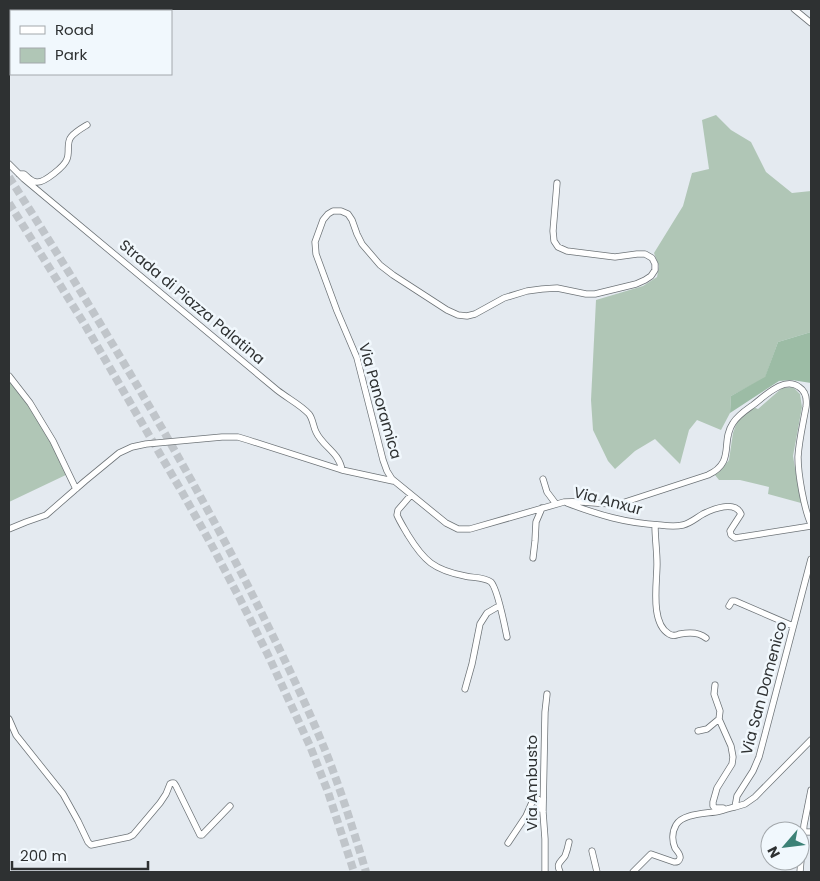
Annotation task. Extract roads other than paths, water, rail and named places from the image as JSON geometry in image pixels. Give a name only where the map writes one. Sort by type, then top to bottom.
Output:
[{"type":"street","points":[[794,9],[811,23]]},
{"type":"street","points":[[19,174],[24,174],[30,180],[36,182],[41,182],[50,177],[66,161],[71,137],[87,125]]},
{"type":"street","name":"Strada di Piazza Palatina","points":[[9,164],[279,392],[307,412],[316,433],[337,456],[342,470]]},
{"type":"street","name":"Via Panoramica","points":[[557,182],[553,231],[558,247],[567,251],[615,257],[645,254],[652,258],[655,264],[652,276],[636,284],[598,294],[586,294],[553,288],[527,291],[504,298],[473,314],[460,315],[449,311],[380,265],[362,244],[348,214],[341,211],[333,211],[322,222],[315,242],[317,256],[338,314],[355,351],[383,460],[393,481],[446,523],[461,530],[562,502],[622,503],[713,472],[720,466],[726,455],[728,433],[735,419],[770,391],[791,383],[801,388],[806,398],[798,462],[806,510],[811,525]]},
{"type":"street","points":[[9,376],[32,406],[53,441],[76,489]]},
{"type":"street","points":[[9,529],[46,515],[119,454],[132,447],[146,444],[238,437],[342,470],[393,481]]},
{"type":"street","points":[[543,479],[548,494],[556,504]]},
{"type":"street","points":[[411,495],[398,510],[397,515],[421,554],[432,564],[446,571],[489,581],[494,587],[507,637]]},
{"type":"street","name":"Via Anxur","points":[[562,502],[619,520],[675,526],[684,525],[708,512],[733,506],[738,508],[741,514],[730,531],[734,538],[811,525]]},
{"type":"street","points":[[533,558],[536,522],[542,508]]},
{"type":"street","points":[[654,525],[657,566],[656,608],[661,624],[665,631],[672,636],[700,633],[706,638]]},
{"type":"street","name":"Via San Domenico","points":[[732,807],[753,771],[758,757],[811,559]]},
{"type":"street","points":[[729,606],[732,601],[735,601],[793,626]]},
{"type":"street","points":[[465,690],[480,624],[487,613],[499,606]]},
{"type":"street","points":[[715,685],[714,692],[720,711],[719,719],[731,746],[733,759],[732,764],[717,788],[713,805],[715,808],[732,807]]},
{"type":"street","name":"Via Ambusto","points":[[544,872],[545,839],[542,818],[547,694]]},
{"type":"street","points":[[9,719],[17,737],[65,797],[87,841],[91,845],[133,835],[166,794],[172,783],[176,786],[200,835],[230,806]]},
{"type":"street","points":[[698,731],[708,729],[719,719]]},
{"type":"street","points":[[633,872],[652,854],[674,862],[678,861],[680,857],[674,846],[673,835],[675,827],[681,819],[723,811],[748,803],[811,740]]},
{"type":"street","points":[[804,821],[811,790]]},
{"type":"street","points":[[508,843],[526,816],[535,798],[538,799],[542,818]]},
{"type":"street","points":[[560,872],[559,864],[566,853],[569,842]]},
{"type":"street","points":[[592,851],[597,872]]},
{"type":"tunnel","points":[[9,177],[132,377],[219,530],[246,582],[320,737],[344,802],[366,872]]},
{"type":"tunnel","points":[[9,203],[85,325],[182,492],[240,599],[310,746],[328,792],[354,872]]}]
